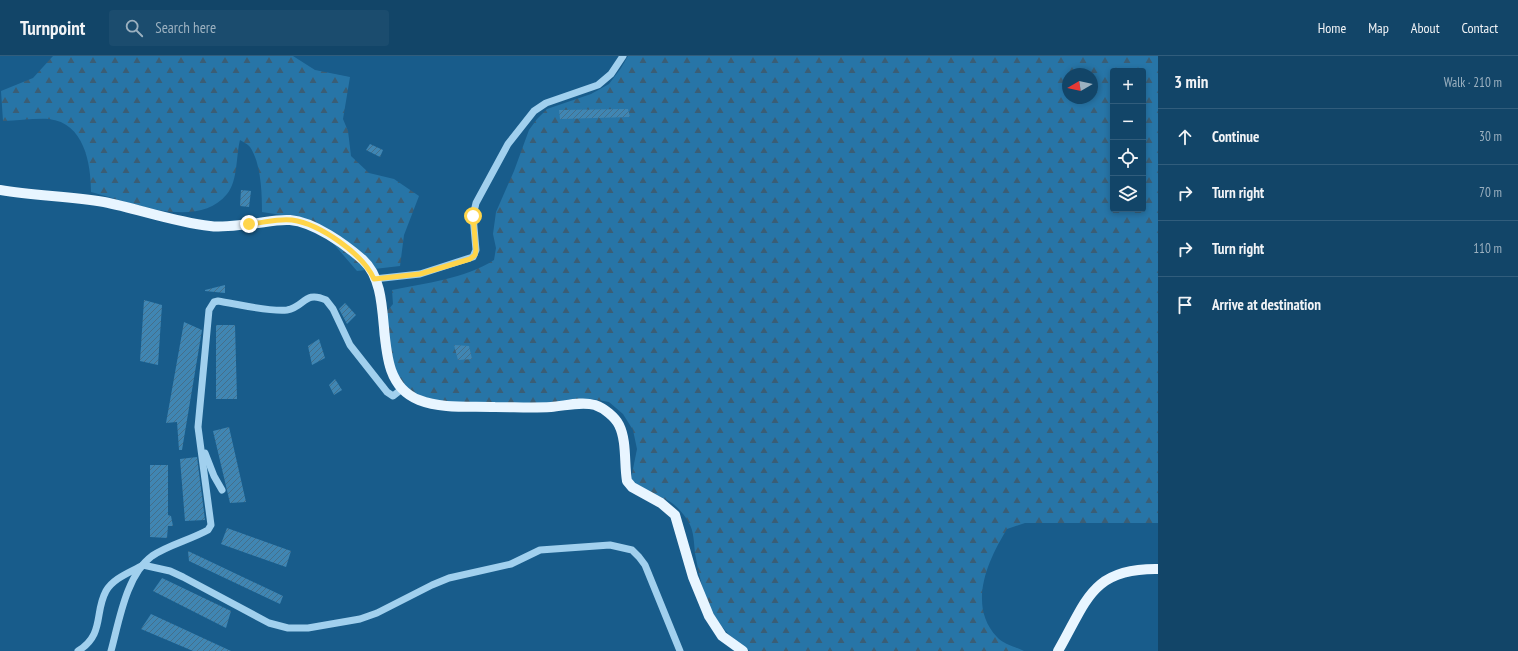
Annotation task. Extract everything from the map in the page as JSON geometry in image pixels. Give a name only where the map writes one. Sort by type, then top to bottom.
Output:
[{"type":"main road","points":[[0,190],[27,194],[79,198],[186,223],[212,227],[285,220],[314,227],[363,260],[374,279],[381,304],[390,365],[402,389],[419,400],[440,405],[522,408],[585,404],[593,405],[605,410],[620,427],[628,481],[632,487],[661,503],[675,515],[693,577],[709,616],[722,636],[743,651]]},
{"type":"main road","points":[[1058,651],[1094,588],[1107,578],[1122,572],[1158,569]]},
{"type":"street","points":[[374,279],[420,274],[473,257],[476,250],[473,214],[476,203],[508,144],[534,111],[546,103],[598,85],[606,79],[623,56]]},
{"type":"street","points":[[78,651],[91,639],[106,592],[113,582],[144,565],[160,552],[208,530],[211,525],[198,427],[209,310],[214,302],[218,301],[284,310],[295,307],[306,298],[312,296],[326,300],[350,346],[387,392],[393,396],[402,389]]},
{"type":"street","points":[[198,427],[209,464],[222,490]]},
{"type":"street","points":[[144,565],[170,571],[269,622],[288,628],[308,628],[360,619],[377,613],[449,578],[503,566],[540,550],[610,544],[632,550],[639,556],[645,565],[680,651]]},
{"type":"street","points":[[111,651],[120,611],[126,594],[144,565]]},
{"type":"green space","points":[[53,56],[293,56],[315,70],[350,77],[343,119],[348,131],[351,156],[369,173],[394,179],[419,196],[404,235],[400,266],[357,271],[332,242],[294,217],[262,212],[261,187],[257,161],[250,147],[240,140],[235,175],[231,189],[214,205],[199,211],[162,211],[91,192],[91,181],[87,157],[78,136],[70,128],[61,122],[49,119],[3,121],[1,91],[33,78]]},
{"type":"green space","points":[[628,56],[1158,56],[1158,523],[1025,523],[1007,529],[993,554],[988,568],[982,597],[983,611],[988,624],[997,637],[1024,651],[750,651],[726,631],[711,609],[701,583],[692,530],[685,517],[678,508],[669,501],[643,491],[631,479],[637,449],[633,430],[623,414],[609,402],[593,399],[553,404],[446,402],[415,395],[393,375],[383,354],[379,335],[380,320],[393,304],[392,290],[458,276],[470,272],[494,260],[496,248],[493,234],[496,212],[514,171],[529,130],[547,109],[591,94],[609,84]]},
{"type":"building","points":[[628,109],[630,117],[560,119],[559,110]]},
{"type":"building","points":[[370,144],[383,150],[380,157],[366,150]]},
{"type":"building","points":[[241,190],[251,191],[249,207],[240,206]]},
{"type":"building","points":[[225,285],[225,293],[205,291],[205,290]]},
{"type":"building","points":[[144,300],[162,305],[158,365],[140,361]]},
{"type":"building","points":[[345,303],[356,315],[347,324],[339,309]]},
{"type":"building","points":[[184,322],[202,330],[182,450],[179,450],[177,422],[166,423]]},
{"type":"building","points":[[216,325],[235,325],[237,399],[216,399]]},
{"type":"building","points":[[319,339],[325,358],[312,365],[308,346]]},
{"type":"building","points":[[454,345],[469,346],[472,359],[458,360]]},
{"type":"building","points":[[335,379],[342,390],[334,395],[329,385]]},
{"type":"building","points":[[229,427],[246,502],[230,503],[213,431]]},
{"type":"building","points":[[197,457],[205,520],[185,521],[180,459]]},
{"type":"building","points":[[150,465],[168,465],[168,515],[171,516],[173,526],[168,526],[167,538],[150,537]]},
{"type":"building","points":[[227,528],[291,551],[286,567],[221,544]]},
{"type":"building","points":[[188,551],[283,596],[280,604],[189,561]]},
{"type":"building","points":[[162,578],[231,611],[226,628],[153,591]]},
{"type":"building","points":[[151,614],[231,651],[193,651],[141,629]]},
{"type":"route","points":[[249,224],[292,220],[314,227],[328,234],[363,260],[370,269],[374,279],[420,274],[470,259],[475,255],[476,250],[473,216]]}]
